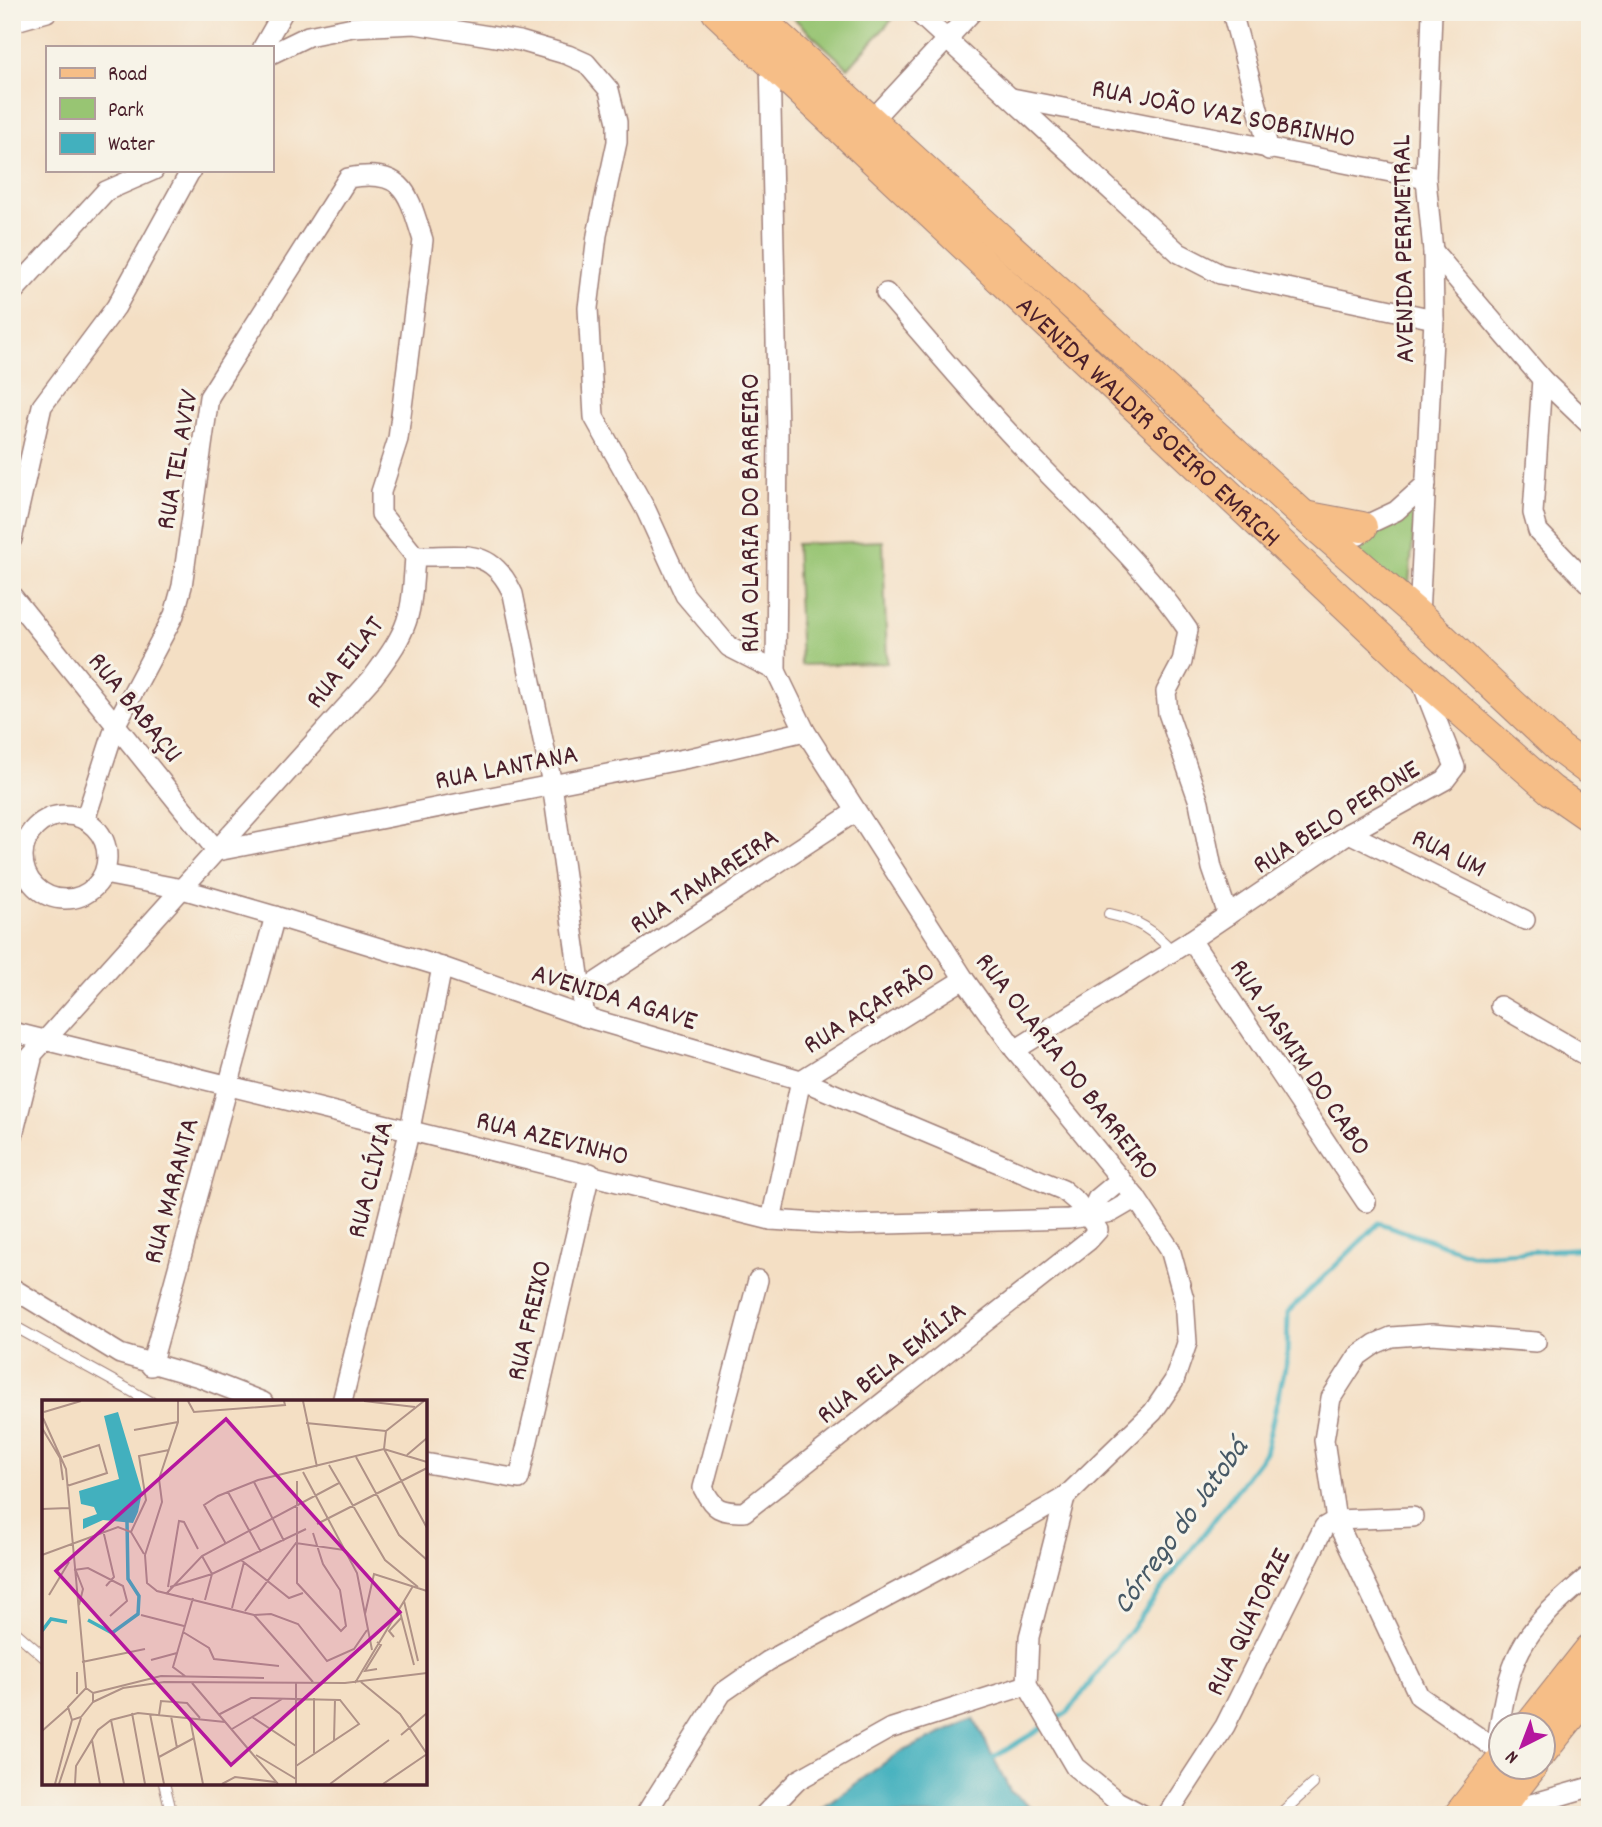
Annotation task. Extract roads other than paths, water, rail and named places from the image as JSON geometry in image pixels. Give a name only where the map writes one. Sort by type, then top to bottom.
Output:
[{"type":"main road","name":"AVENIDA WALDIR SOEIRO EMRICH","points":[[717,12],[777,51],[871,121],[1304,516],[1419,616],[1559,748],[1590,771]]},
{"type":"main road","name":"AVENIDA WALDIR SOEIRO EMRICH","points":[[752,12],[777,51],[1347,605],[1420,675],[1551,790],[1590,817]]},
{"type":"main road","points":[[1304,516],[1362,527]]},
{"type":"main road","points":[[1352,558],[1347,605],[1419,616]]},
{"type":"main road","points":[[1540,1712],[1590,1649]]},
{"type":"main road","points":[[1556,1734],[1590,1692]]},
{"type":"main road","points":[[1460,1815],[1486,1774]]},
{"type":"main road","points":[[1494,1814],[1520,1782]]},
{"type":"street","points":[[12,22],[47,12]]},
{"type":"street","points":[[264,46],[283,12]]},
{"type":"street","points":[[917,12],[1179,253],[1220,274],[1433,319]]},
{"type":"street","points":[[871,121],[972,12]]},
{"type":"street","points":[[1232,12],[1269,150]]},
{"type":"street","name":"AVENIDA PERIMETRAL","points":[[1419,616],[1433,319],[1433,251],[1426,179],[1432,12]]},
{"type":"street","points":[[273,53],[308,36],[353,27],[415,24],[520,41],[568,55],[586,63],[609,90],[617,122],[617,142],[597,235],[588,307],[594,418],[646,510],[685,595],[729,647],[776,671]]},
{"type":"street","name":"RUA OLARIA DO BARREIRO","points":[[645,1815],[722,1693],[768,1661],[951,1563],[1065,1497],[1153,1412],[1174,1381],[1186,1343],[1184,1299],[1170,1249],[1136,1198],[1014,1050],[964,979],[805,731],[776,671],[777,51]]},
{"type":"street","name":"RUA JOÃO VAZ SOBRINHO","points":[[1011,97],[1426,179]]},
{"type":"street","points":[[12,293],[106,191],[149,172]]},
{"type":"street","points":[[12,538],[42,406],[116,307],[190,172]]},
{"type":"street","name":"RUA TEL AVIV","points":[[85,820],[116,724],[174,615],[182,586],[209,397],[348,178],[375,173],[399,183],[413,209],[423,240],[398,439],[381,492],[381,514],[415,556]]},
{"type":"street","points":[[1433,251],[1542,379],[1590,425]]},
{"type":"street","name":"RUA BELO PERONE","points":[[886,293],[997,421],[1115,538],[1166,598],[1188,630],[1182,662],[1166,692],[1168,713],[1199,802],[1212,868],[1228,915]]},
{"type":"street","points":[[1542,379],[1533,513],[1538,531],[1590,585]]},
{"type":"street","points":[[1352,558],[1362,527],[1396,511],[1426,484]]},
{"type":"street","points":[[415,556],[484,558],[503,572],[513,594],[552,784],[585,1017]]},
{"type":"street","name":"RUA EILAT","points":[[12,1077],[373,677],[401,640],[411,615],[415,556]]},
{"type":"street","name":"RUA BABAÇU","points":[[12,596],[216,850]]},
{"type":"street","name":"RUA BELO PERONE","points":[[1014,1050],[1173,952],[1349,833],[1445,780],[1455,767],[1420,675]]},
{"type":"street","name":"RUA LANTANA","points":[[216,850],[694,757],[805,731]]},
{"type":"street","name":"RUA TAMAREIRA","points":[[581,992],[855,812]]},
{"type":"street","points":[[72,815],[85,820],[102,838],[107,862],[104,874],[87,893],[75,898],[48,896],[28,878],[17,851],[45,819],[72,815]]},
{"type":"street","name":"RUA UM","points":[[1349,833],[1525,920]]},
{"type":"street","name":"AVENIDA AGAVE","points":[[104,874],[182,889],[275,916],[442,967],[585,1017],[801,1080],[1063,1190],[1089,1217]]},
{"type":"street","name":"RUA MARANTA","points":[[151,1366],[275,916]]},
{"type":"street","name":"RUA JASMIM DO CABO","points":[[1191,940],[1366,1202]]},
{"type":"street","name":"RUA CLÍVIA","points":[[342,1400],[410,1129],[442,967]]},
{"type":"street","name":"RUA AÇAFRÃO","points":[[801,1080],[964,979]]},
{"type":"street","points":[[1500,1006],[1590,1058]]},
{"type":"street","name":"RUA AZEVINHO","points":[[12,1032],[38,1048],[227,1083],[771,1220],[849,1225],[1089,1217],[1112,1212],[1136,1198]]},
{"type":"street","points":[[12,1139],[38,1048]]},
{"type":"street","points":[[771,1220],[801,1080]]},
{"type":"street","name":"RUA FREIXO","points":[[427,1463],[519,1479],[590,1173]]},
{"type":"street","points":[[1089,1217],[1097,1199],[1121,1179]]},
{"type":"street","name":"RUA BELA EMÍLIA","points":[[758,1280],[704,1488],[711,1504],[725,1512],[744,1512],[1088,1241],[1098,1230],[1089,1217]]},
{"type":"street","points":[[12,1288],[120,1354],[151,1366],[199,1377],[259,1400]]},
{"type":"street","points":[[1486,1745],[1419,1696],[1336,1520],[1324,1440],[1331,1398],[1358,1356],[1375,1344],[1391,1337],[1475,1335],[1536,1342]]},
{"type":"street","points":[[1065,1497],[1029,1637],[1032,1692],[1073,1762],[1117,1801],[1143,1815]]},
{"type":"street","points":[[1336,1520],[1413,1517]]},
{"type":"street","name":"RUA QUATORZE","points":[[1167,1815],[1226,1726],[1324,1527],[1336,1520]]},
{"type":"street","points":[[1503,1712],[1504,1695],[1517,1651],[1546,1611],[1590,1575]]},
{"type":"street","points":[[764,1815],[798,1780],[889,1730],[1032,1692]]},
{"type":"street","points":[[1494,1814],[1590,1787]]},
{"type":"lane","points":[[1109,914],[1135,919],[1148,926],[1173,952]]},
{"type":"lane","points":[[12,1325],[147,1400]]},
{"type":"lane","points":[[12,1629],[42,1655]]},
{"type":"lane","points":[[1279,1815],[1313,1784]]},
{"type":"lane","points":[[164,1785],[172,1815]]},
{"type":"water","points":[[974,1719],[1010,1791],[1041,1815],[813,1815],[898,1753]]},
{"type":"waterway","name":"Córrego do Jatobá","points":[[1053,1721],[1068,1712],[1265,1453],[1287,1359],[1288,1312],[1379,1223],[1473,1255],[1590,1248]]},
{"type":"waterway","name":"Córrego do Jatobá","points":[[988,1761],[1045,1726]]}]
